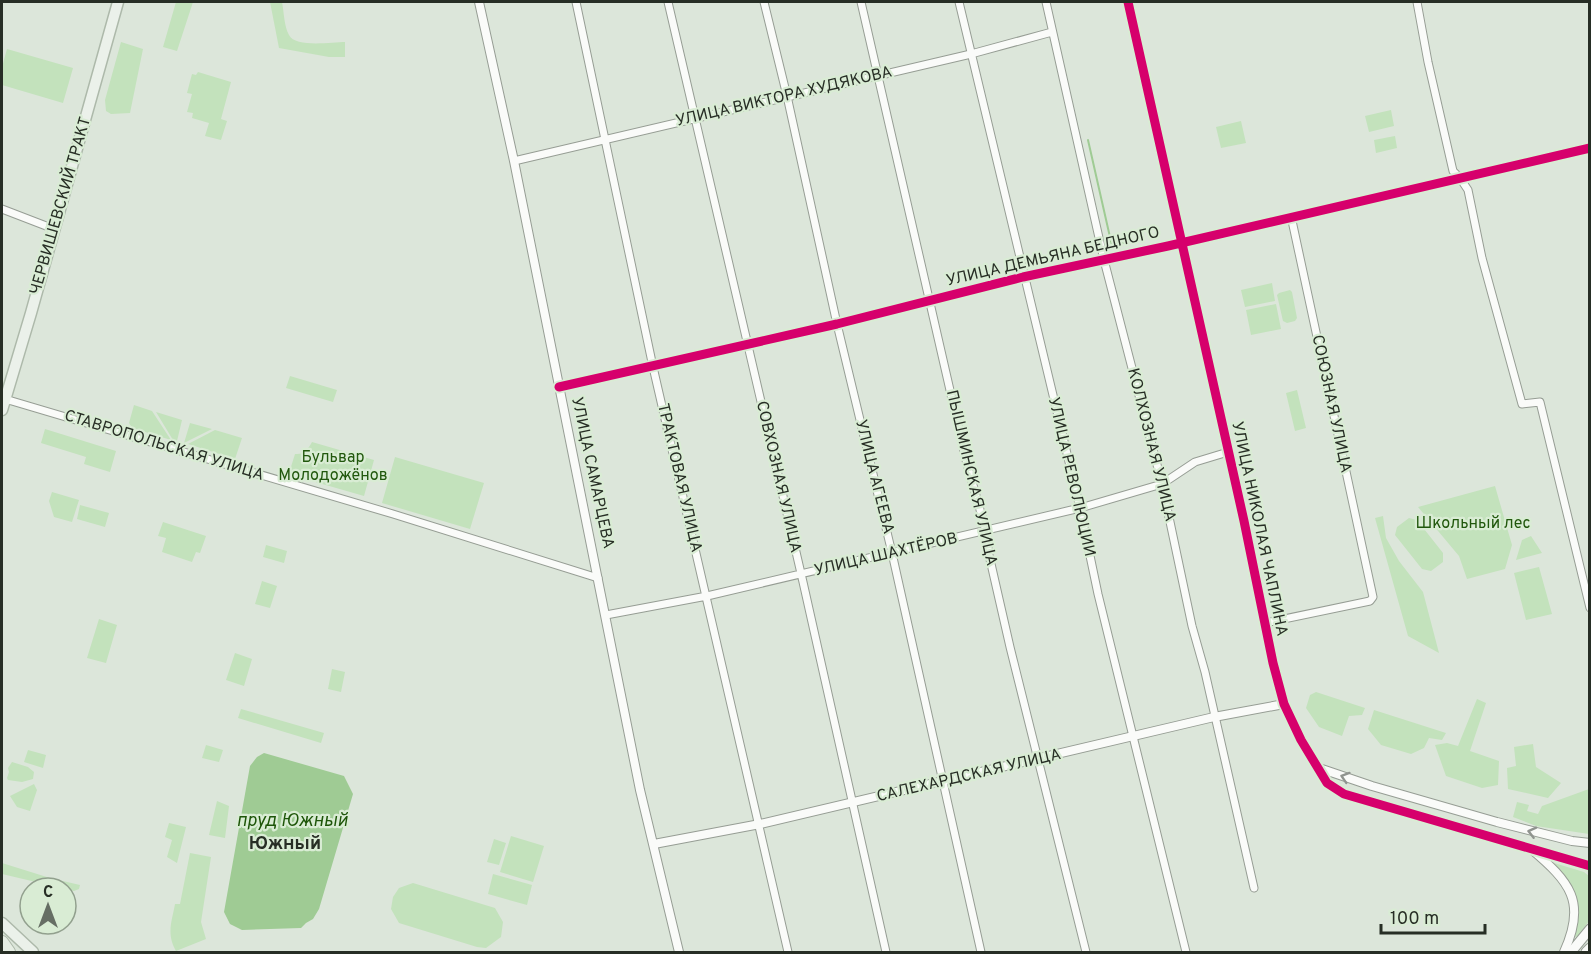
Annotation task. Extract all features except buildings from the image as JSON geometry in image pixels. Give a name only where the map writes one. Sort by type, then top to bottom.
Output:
[{"type":"highway","points":[[2,942],[9,952]]},
{"type":"main road","name":"ЧЕРВИШЕВСКИЙ ТРАКТ","points":[[3,404],[118,2]]},
{"type":"main road","points":[[2,923],[33,952]]},
{"type":"main road","points":[[1571,952],[1590,929]]},
{"type":"main road","points":[[1586,952],[1590,948]]},
{"type":"street","name":"УЛИЦА САМАРЦЕВА","points":[[479,2],[514,161],[640,790],[679,952]]},
{"type":"street","name":"ТРАКТОВАЯ УЛИЦА","points":[[576,2],[653,367],[788,952]]},
{"type":"street","name":"СОВХОЗНАЯ УЛИЦА","points":[[668,2],[886,952]]},
{"type":"street","name":"УЛИЦА АГЕЕВА","points":[[764,2],[892,554],[981,952]]},
{"type":"street","name":"ПЫШМИНСКАЯ УЛИЦА","points":[[861,2],[966,460],[986,531],[989,555],[1010,647],[1086,952]]},
{"type":"street","name":"УЛИЦА РЕВОЛЮЦИИ","points":[[959,2],[1080,508],[1098,594],[1186,952]]},
{"type":"street","name":"КОЛХОЗНАЯ УЛИЦА","points":[[1046,2],[1104,260],[1162,484],[1192,626],[1205,672],[1254,888]]},
{"type":"street","name":"УЛИЦА НИКОЛАЯ ЧАПЛИНА","points":[[1128,2],[1265,623],[1284,704],[1301,740],[1327,783],[1344,794],[1590,866]]},
{"type":"street","points":[[1418,2],[1428,62],[1452,171],[1468,190],[1482,258],[1522,404],[1540,402],[1590,608]]},
{"type":"street","name":"УЛИЦА ВИКТОРА ХУДЯКОВА","points":[[514,161],[971,54],[1052,32]]},
{"type":"street","name":"УЛИЦА ДЕМЬЯНА БЕДНОГО","points":[[559,387],[837,324],[1023,277],[1182,243],[1590,148]]},
{"type":"street","points":[[2,209],[54,229]]},
{"type":"street","name":"СОЮЗНАЯ УЛИЦА","points":[[1265,623],[1370,601],[1373,597],[1291,216]]},
{"type":"street","name":"СТАВРОПОЛЬСКАЯ УЛИЦА","points":[[3,404],[126,436],[393,514],[598,578]]},
{"type":"street","name":"УЛИЦА ШАХТЁРОВ","points":[[606,615],[707,597],[1080,508],[1162,484],[1195,462],[1228,452]]},
{"type":"street","name":"САЛЕХАРДСКАЯ УЛИЦА","points":[[654,844],[760,824],[1133,738],[1214,717],[1284,704]]},
{"type":"street","points":[[1319,768],[1372,786],[1497,822],[1553,837],[1590,843]]},
{"type":"street","points":[[1528,847],[1557,873],[1570,891],[1574,904],[1574,918],[1572,935],[1564,952]]},
{"type":"green space","points":[[176,2],[193,2],[177,51],[163,47]]},
{"type":"green space","points":[[270,2],[282,2],[286,27],[293,39],[306,43],[345,42],[345,57],[329,57],[279,48]]},
{"type":"green space","points":[[121,42],[143,49],[130,113],[111,114],[106,111],[105,100]]},
{"type":"green space","points":[[7,49],[73,68],[63,103],[2,85],[2,67]]},
{"type":"green space","points":[[198,72],[231,82],[221,119],[227,121],[221,140],[205,136],[209,123],[192,118],[193,113],[187,112],[192,94],[187,93],[192,74],[196,75]]},
{"type":"green space","points":[[1391,110],[1394,126],[1369,132],[1365,116]]},
{"type":"green space","points":[[1241,121],[1246,143],[1221,148],[1216,127]]},
{"type":"green space","points":[[1395,136],[1397,148],[1376,153],[1374,140]]},
{"type":"green space","points":[[1272,283],[1275,301],[1245,307],[1241,290]]},
{"type":"green space","points":[[1290,290],[1297,318],[1287,323],[1283,321],[1277,295]]},
{"type":"green space","points":[[1276,304],[1281,329],[1251,335],[1246,310]]},
{"type":"green space","points":[[290,376],[337,390],[333,402],[286,388]]},
{"type":"green space","points":[[1297,390],[1306,428],[1295,431],[1286,393]]},
{"type":"green space","points":[[134,405],[152,411],[171,440],[132,428],[129,423]]},
{"type":"green space","points":[[156,412],[182,420],[177,441],[173,440]]},
{"type":"green space","points":[[190,423],[212,429],[184,443]]},
{"type":"green space","points":[[45,429],[116,451],[110,472],[84,464],[86,457],[41,443]]},
{"type":"green space","points":[[215,430],[242,438],[235,459],[188,444]]},
{"type":"green space","name":"Бульвар Молодожёнов","points":[[312,442],[374,460],[364,496],[291,475],[290,470],[295,454],[303,452]]},
{"type":"green space","points":[[395,457],[484,483],[470,529],[382,503]]},
{"type":"green space","name":"Школьный лес","points":[[1495,486],[1512,545],[1505,569],[1467,579],[1459,556],[1418,507]]},
{"type":"green space","points":[[52,492],[79,500],[72,522],[54,517],[49,501]]},
{"type":"green space","points":[[80,505],[109,513],[105,527],[77,519]]},
{"type":"green space","points":[[1383,516],[1386,538],[1399,561],[1423,592],[1439,653],[1408,636],[1375,518]]},
{"type":"green space","points":[[1409,518],[1417,520],[1443,553],[1443,562],[1431,571],[1422,569],[1395,535],[1397,527]]},
{"type":"green space","points":[[163,522],[206,536],[200,553],[196,552],[192,562],[162,552],[166,538],[158,536]]},
{"type":"green space","points":[[1531,536],[1542,553],[1516,560],[1522,540]]},
{"type":"green space","points":[[266,545],[287,551],[284,563],[263,557]]},
{"type":"green space","points":[[1539,567],[1552,614],[1526,620],[1514,573]]},
{"type":"green space","points":[[262,581],[277,586],[270,608],[255,604]]},
{"type":"green space","points":[[99,619],[117,625],[106,663],[87,658]]},
{"type":"green space","points":[[235,653],[252,659],[244,686],[226,680]]},
{"type":"green space","points":[[332,669],[345,672],[341,692],[328,689]]},
{"type":"green space","points":[[1316,692],[1365,708],[1362,715],[1349,716],[1342,736],[1319,727],[1306,708],[1310,695]]},
{"type":"green space","points":[[1477,699],[1486,703],[1470,751],[1499,761],[1498,785],[1482,788],[1446,776],[1435,745],[1447,743],[1458,746]]},
{"type":"green space","points":[[241,709],[324,733],[321,743],[238,718]]},
{"type":"green space","points":[[1374,710],[1446,733],[1442,740],[1429,738],[1424,748],[1411,754],[1381,745],[1368,729]]},
{"type":"green space","points":[[1533,744],[1536,767],[1561,783],[1548,798],[1508,789],[1507,768],[1516,766],[1514,747]]},
{"type":"green space","points":[[206,745],[223,750],[219,762],[202,758]]},
{"type":"green space","points":[[28,750],[46,755],[43,768],[24,762]]},
{"type":"green space","points":[[12,762],[28,767],[34,772],[33,779],[22,782],[8,780],[8,768]]},
{"type":"green space","points":[[34,784],[37,790],[30,811],[17,807],[10,796]]},
{"type":"green space","points":[[1589,789],[1589,834],[1536,826],[1513,817],[1517,802],[1529,805],[1527,811],[1538,814],[1542,806]]},
{"type":"green space","points":[[217,801],[229,806],[225,838],[209,835]]},
{"type":"green space","points":[[169,823],[186,827],[177,863],[167,857],[172,840],[165,837]]},
{"type":"green space","points":[[511,836],[544,846],[533,882],[500,872]]},
{"type":"green space","points":[[494,839],[506,843],[499,865],[487,862]]},
{"type":"green space","points":[[190,853],[211,857],[201,922],[206,939],[176,951],[171,939],[171,922],[175,904],[180,904]]},
{"type":"green space","points":[[2,863],[44,876],[18,878],[2,874]]},
{"type":"green space","points":[[1554,863],[1584,872],[1589,876],[1589,921],[1575,937],[1575,895],[1568,880]]},
{"type":"green space","points":[[493,874],[532,885],[527,905],[488,894]]},
{"type":"green space","points":[[413,883],[495,908],[503,922],[501,937],[486,948],[477,947],[399,923],[391,909],[393,897],[399,888]]},
{"type":"water","name":"пруд Южный","points":[[264,753],[344,776],[353,794],[319,909],[313,919],[301,928],[242,930],[230,924],[224,912],[250,766],[257,757]]},
{"type":"waterway","points":[[1088,140],[1112,246],[1123,243]]},
{"type":"cycle path","points":[[1128,2],[1244,521],[1273,663],[1284,704],[1301,740],[1327,783],[1344,794],[1590,866]]},
{"type":"cycle path","points":[[559,387],[837,324],[1023,277],[1168,246],[1590,148]]},
{"type":"district","name":"Южный","points":[[285,844]]}]
